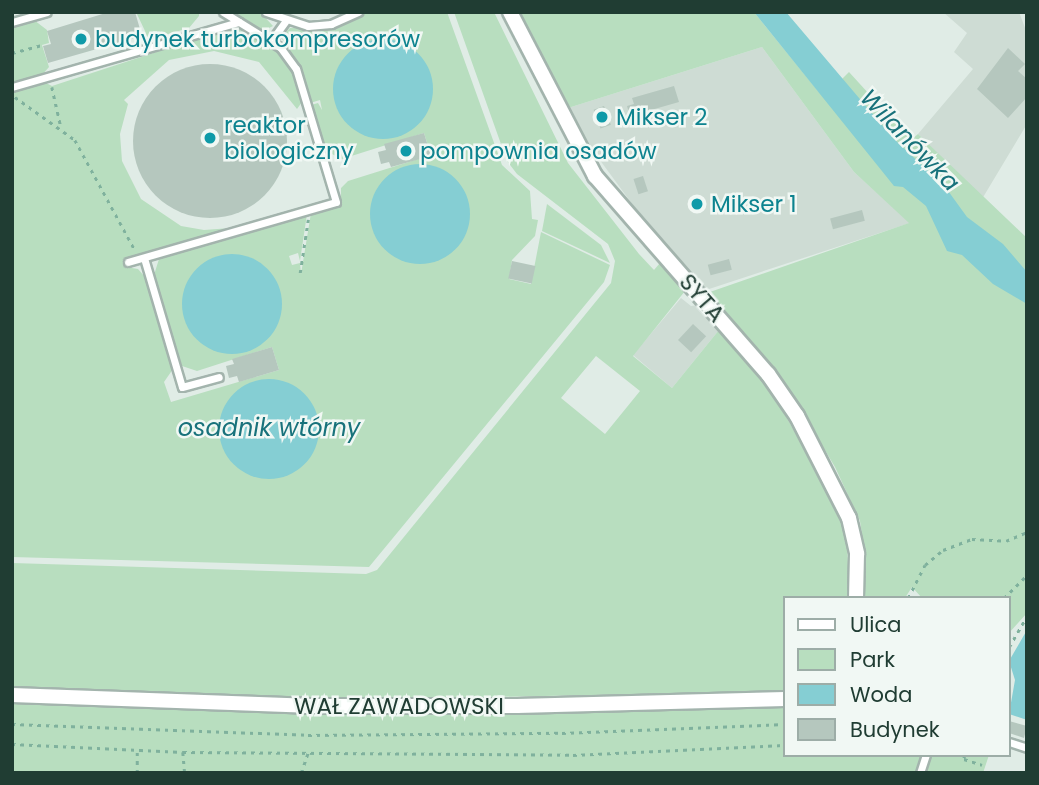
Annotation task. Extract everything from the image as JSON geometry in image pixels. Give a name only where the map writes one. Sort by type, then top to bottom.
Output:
[{"type":"street","name":"SYTA","points":[[510,12],[595,176],[768,374],[797,416],[849,518],[857,554],[856,596]]},
{"type":"street","name":"WAŁ ZAWADOWSKI","points":[[12,695],[307,706],[517,706],[783,699]]},
{"type":"lane","points":[[12,22],[47,12]]},
{"type":"lane","points":[[128,262],[336,202],[296,69],[271,41],[223,12]]},
{"type":"lane","points":[[266,12],[285,22],[331,24],[358,12]]},
{"type":"lane","points":[[12,87],[239,22]]},
{"type":"lane","points":[[271,41],[285,22]]},
{"type":"lane","points":[[141,257],[182,387],[219,377]]},
{"type":"path","points":[[12,53],[41,45]]},
{"type":"path","points":[[52,86],[61,127]]},
{"type":"path","points":[[12,95],[61,127],[75,140],[141,257]]},
{"type":"path","points":[[300,273],[310,209]]},
{"type":"path","points":[[909,596],[925,565],[943,550],[972,539],[1006,541],[1027,532]]},
{"type":"path","points":[[1006,596],[1027,575]]},
{"type":"path","points":[[1011,644],[1027,616]]},
{"type":"path","points":[[12,724],[308,735],[562,733],[783,724]]},
{"type":"path","points":[[12,744],[184,752],[573,755],[783,745]]},
{"type":"path","points":[[137,751],[137,773]]},
{"type":"path","points":[[184,752],[185,773]]},
{"type":"path","points":[[301,773],[308,752]]},
{"type":"path","points":[[964,757],[982,765]]},
{"type":"shaded area","points":[[943,12],[1019,12],[1027,33],[1027,124],[982,199],[918,134],[973,69],[954,52],[967,33]]},
{"type":"shaded area","points":[[762,47],[854,172],[910,223],[706,290],[652,231],[580,133],[568,108]]},
{"type":"shaded area","points":[[681,298],[691,306],[699,305],[719,330],[672,388],[633,355]]},
{"type":"green space","points":[[136,12],[199,12],[199,16],[189,28],[144,41],[139,37],[145,31]]},
{"type":"green space","points":[[234,12],[260,12],[273,26],[263,31]]},
{"type":"green space","points":[[368,12],[447,12],[502,165],[530,191],[532,219],[538,220],[535,236],[512,260],[509,279],[531,284],[541,232],[610,265],[604,282],[369,567],[12,557],[12,91],[44,82],[52,86],[233,27],[272,45],[292,69],[302,102],[297,109],[259,62],[214,51],[169,60],[124,100],[128,104],[120,134],[122,161],[141,199],[181,226],[204,230],[231,228],[124,260],[126,267],[138,269],[145,277],[173,369],[164,382],[171,402],[279,370],[272,347],[197,371],[182,366],[154,275],[159,259],[307,214],[300,261],[298,253],[289,256],[292,265],[300,263],[301,274],[311,213],[341,204],[341,188],[348,181],[431,155],[424,133],[342,159],[324,150],[311,105],[318,103],[322,110],[320,100],[310,103],[298,65],[281,37],[290,28],[337,28]]},
{"type":"green space","points":[[454,12],[494,12],[568,163],[639,254],[654,270],[660,263],[685,291],[633,356],[672,388],[719,330],[769,386],[839,511],[847,535],[849,596],[783,596],[783,691],[342,700],[12,689],[12,563],[366,574],[377,570],[611,283],[615,261],[608,244],[517,174],[507,161]],"holes":[[[596,356],[640,391],[605,434],[561,398]]]},
{"type":"green space","points":[[519,12],[754,12],[818,91],[1027,296],[1027,613],[1011,631],[1011,596],[920,596],[912,587],[906,596],[864,596],[865,556],[860,521],[835,467],[788,388],[707,293],[909,223],[854,172],[762,47],[568,108]]},
{"type":"green space","points":[[34,20],[47,30],[49,43],[42,45],[49,67],[42,75],[12,83],[12,27]]},
{"type":"green space","points":[[849,72],[911,140],[918,134],[1027,238],[1027,285],[891,136],[876,133],[841,80]]},
{"type":"green space","points":[[547,204],[601,245],[610,263],[542,231]]},
{"type":"green space","points":[[12,702],[223,710],[783,704],[783,757],[922,757],[917,773],[12,773]]},
{"type":"green space","points":[[928,757],[988,757],[983,773],[923,773]]},
{"type":"water","points":[[754,12],[786,12],[893,138],[946,188],[967,217],[1003,244],[1027,272],[1027,304],[993,284],[962,255],[947,251],[926,206],[903,187],[894,186]]},
{"type":"water","points":[[383,39],[402,42],[419,53],[430,70],[433,89],[430,108],[419,125],[402,136],[383,139],[364,136],[347,125],[336,108],[333,89],[336,70],[347,53],[364,42]]},
{"type":"water","points":[[420,164],[439,167],[456,178],[467,195],[470,214],[467,233],[456,250],[439,261],[420,264],[401,261],[384,250],[373,233],[370,214],[373,195],[384,178],[401,167]]},
{"type":"water","name":"osadnik wtórny","points":[[232,254],[251,257],[268,268],[279,285],[282,304],[279,323],[268,340],[251,351],[232,354],[213,351],[196,340],[185,323],[182,304],[185,285],[196,268],[213,257]]},
{"type":"water","name":"osadnik wtórny","points":[[269,379],[288,382],[305,393],[316,410],[319,429],[316,448],[305,465],[288,476],[269,479],[250,476],[233,465],[222,448],[219,429],[222,410],[233,393],[250,382]]},
{"type":"water","points":[[1027,630],[1027,720],[1011,715],[1015,680],[1011,658]]},
{"type":"building","name":"budynek turbokompresorów","points":[[109,12],[135,12],[142,36],[48,63],[43,46],[51,44],[47,31]]},
{"type":"building","points":[[1008,48],[1025,64],[1018,71],[1027,79],[1027,97],[1008,118],[977,89]]},
{"type":"building","name":"reaktor biologiczny","points":[[210,64],[239,70],[264,87],[281,112],[287,141],[281,170],[264,195],[239,212],[210,218],[181,212],[156,195],[139,170],[133,141],[139,112],[156,87],[181,70]]},
{"type":"building","points":[[674,86],[679,102],[630,116],[627,106],[634,104],[632,98]]},
{"type":"building","name":"Mikser 2","points":[[604,106],[611,125],[601,129],[594,110]]},
{"type":"building","name":"pompownia osadów","points":[[424,133],[431,156],[391,167],[389,162],[381,164],[378,152],[386,150],[384,144]]},
{"type":"building","points":[[643,176],[648,191],[638,194],[633,179]]},
{"type":"building","points":[[862,210],[865,221],[833,229],[830,219]]},
{"type":"building","points":[[729,259],[732,270],[711,275],[708,265]]},
{"type":"building","points":[[512,261],[535,266],[532,284],[508,279]]},
{"type":"building","points":[[693,324],[706,336],[691,352],[678,340]]},
{"type":"building","points":[[272,347],[279,370],[239,382],[237,376],[229,378],[226,366],[234,364],[232,359]]},
{"type":"building","points":[[1011,722],[1027,726],[1024,738],[1011,734]]},
{"type":"place","name":"budynek turbokompresorów","points":[[81,39]]},
{"type":"place","name":"Mikser 2","points":[[602,117]]},
{"type":"place","name":"reaktor biologiczny","points":[[210,138]]},
{"type":"place","name":"pompownia osadów","points":[[406,151]]},
{"type":"place","name":"Mikser 1","points":[[697,204]]},
{"type":"water label","name":"Wilanówka","points":[[910,140]]}]
